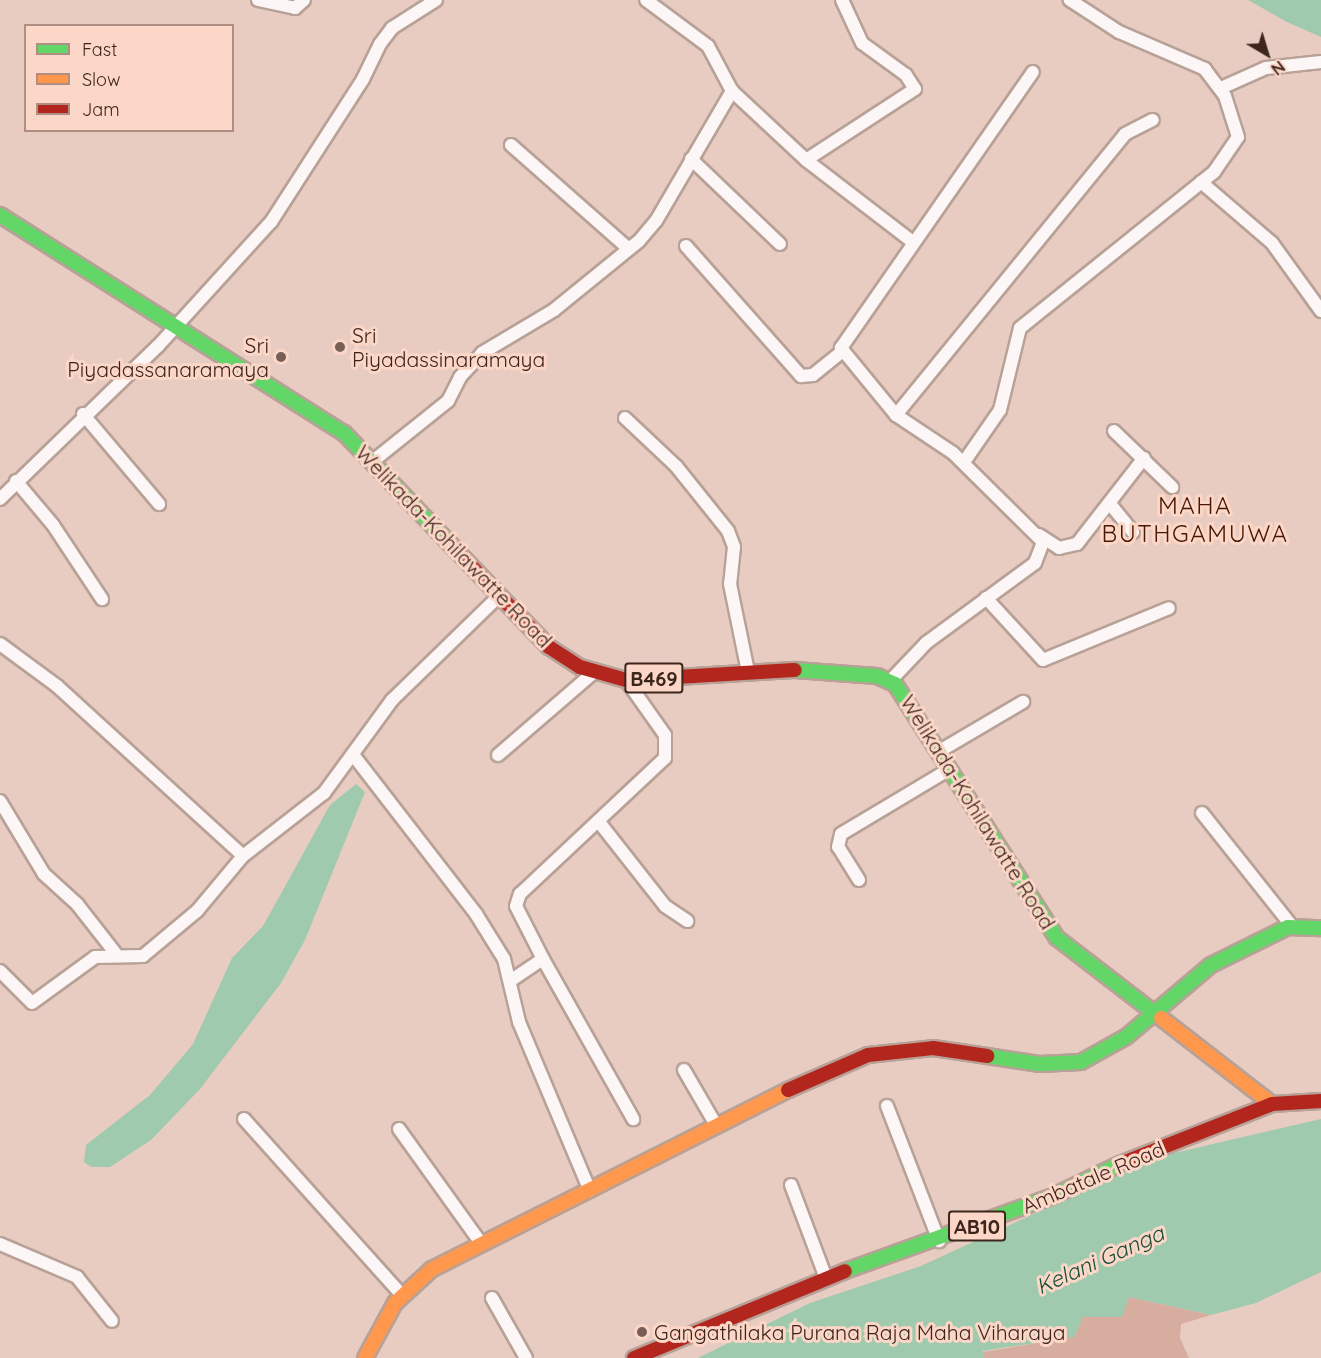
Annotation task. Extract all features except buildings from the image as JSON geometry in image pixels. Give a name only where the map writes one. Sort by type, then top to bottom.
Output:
[{"type":"main road","name":"Welikada-Kohilawatte Road","points":[[0,215],[179,324],[344,433],[549,647],[594,672],[626,680],[748,672],[835,671],[890,681],[904,692],[948,770],[1057,938],[1154,1010],[1272,1104]]},
{"type":"main road","points":[[365,1358],[402,1295],[432,1269],[590,1191],[716,1125],[868,1055],[933,1048],[1040,1064],[1081,1062],[1126,1037],[1154,1010],[1211,965],[1292,926],[1321,928]]},
{"type":"main road","name":"Ambatale Road","points":[[634,1358],[825,1278],[939,1241],[1153,1149],[1272,1104],[1321,1101]]},
{"type":"street","points":[[258,0],[295,8],[304,0]]},
{"type":"street","points":[[0,499],[83,414],[179,324],[295,191],[392,28],[436,0]]},
{"type":"street","points":[[646,0],[708,46],[732,91],[806,160],[913,242]]},
{"type":"street","points":[[806,160],[915,89],[906,75],[862,43],[842,0]]},
{"type":"street","points":[[964,462],[1000,410],[1020,328],[1201,182],[1233,150],[1238,137],[1221,88],[1205,69],[1119,32],[1070,0]]},
{"type":"street","points":[[1221,88],[1266,68],[1321,62]]},
{"type":"street","points":[[686,246],[801,376],[813,375],[841,352],[844,340],[1033,72]]},
{"type":"street","points":[[373,461],[448,402],[460,378],[482,353],[554,310],[628,248],[656,221],[732,91]]},
{"type":"street","points":[[896,415],[1125,134],[1153,120]]},
{"type":"street","points":[[511,145],[628,248]]},
{"type":"street","points":[[692,159],[780,244]]},
{"type":"street","points":[[1201,182],[1272,243],[1321,310]]},
{"type":"street","points":[[841,352],[896,415],[964,462],[1038,534],[1067,548],[1094,529],[1144,458]]},
{"type":"street","points":[[83,414],[159,504]]},
{"type":"street","points":[[625,418],[676,466],[728,531],[734,547],[730,584],[748,672]]},
{"type":"street","points":[[1114,431],[1173,487]]},
{"type":"street","points":[[16,482],[53,525],[102,599]]},
{"type":"street","points":[[1112,506],[1133,532]]},
{"type":"street","points":[[890,681],[910,655],[1035,563],[1043,549],[1038,534]]},
{"type":"street","points":[[0,971],[32,1003],[95,957],[116,954],[143,956],[197,911],[243,856],[324,793],[354,756],[392,700],[499,597]]},
{"type":"street","points":[[986,598],[1043,660],[1169,608]]},
{"type":"street","points":[[0,644],[57,686],[243,856]]},
{"type":"street","points":[[498,755],[594,672]]},
{"type":"street","points":[[626,680],[668,747],[660,766],[516,899],[543,959],[633,1119]]},
{"type":"street","points":[[938,752],[1023,702]]},
{"type":"street","points":[[354,756],[476,914],[513,980],[519,1022],[590,1191]]},
{"type":"street","points":[[859,880],[838,847],[841,834],[948,770]]},
{"type":"street","points":[[0,801],[44,874],[77,903],[116,954]]},
{"type":"street","points":[[1202,813],[1292,926]]},
{"type":"street","points":[[599,822],[665,906],[687,921]]},
{"type":"street","points":[[513,980],[543,959]]},
{"type":"street","points":[[684,1070],[716,1125]]},
{"type":"street","points":[[887,1106],[939,1241]]},
{"type":"street","points":[[244,1119],[402,1295]]},
{"type":"street","points":[[399,1129],[482,1243]]},
{"type":"street","points":[[791,1185],[825,1278]]},
{"type":"street","points":[[0,1244],[77,1277],[112,1321]]},
{"type":"street","points":[[492,1298],[526,1358]]},
{"type":"shaded area","points":[[1129,1297],[1211,1315],[1181,1324],[1180,1338],[1189,1358],[984,1358],[983,1352],[1074,1337],[1083,1317]]},
{"type":"water","points":[[1248,0],[1321,0],[1321,37],[1287,22]]},
{"type":"water","points":[[356,784],[365,792],[305,940],[281,983],[200,1089],[151,1140],[110,1167],[91,1167],[84,1162],[86,1145],[150,1095],[193,1044],[232,958],[263,926],[330,805]]},
{"type":"water","name":"Kelani Ganga","points":[[1321,1119],[1321,1272],[1256,1303],[1211,1315],[1129,1297],[1122,1317],[1083,1317],[1074,1337],[983,1351],[984,1358],[698,1358],[810,1303],[921,1266],[1157,1157]]},
{"type":"traffic: fast","points":[[0,215],[344,433],[452,546]]},
{"type":"traffic: fast","points":[[795,670],[877,676],[895,684],[1057,938],[1161,1018]]},
{"type":"traffic: fast","points":[[987,1056],[1040,1064],[1081,1062],[1126,1037],[1211,965],[1288,927],[1321,928]]},
{"type":"traffic: fast","points":[[845,1271],[1051,1197],[1120,1164]]},
{"type":"traffic: slow","points":[[1161,1018],[1272,1104]]},
{"type":"traffic: slow","points":[[365,1358],[395,1303],[432,1269],[788,1090]]},
{"type":"traffic: jam","points":[[452,546],[549,647],[580,667],[626,680],[795,670]]},
{"type":"traffic: jam","points":[[788,1090],[868,1055],[933,1048],[987,1056]]},
{"type":"traffic: jam","points":[[1120,1164],[1272,1104],[1321,1101]]},
{"type":"traffic: jam","points":[[634,1358],[845,1271]]},
{"type":"place","name":"Sri Piyadassinaramaya","points":[[340,347]]},
{"type":"place","name":"Sri Piyadassanaramaya","points":[[281,357]]},
{"type":"place","name":"Gangathilaka Purana Raja Maha Viharaya","points":[[642,1332]]},
{"type":"district","name":"MAHA BUTHGAMUWA","points":[[1195,520]]}]
